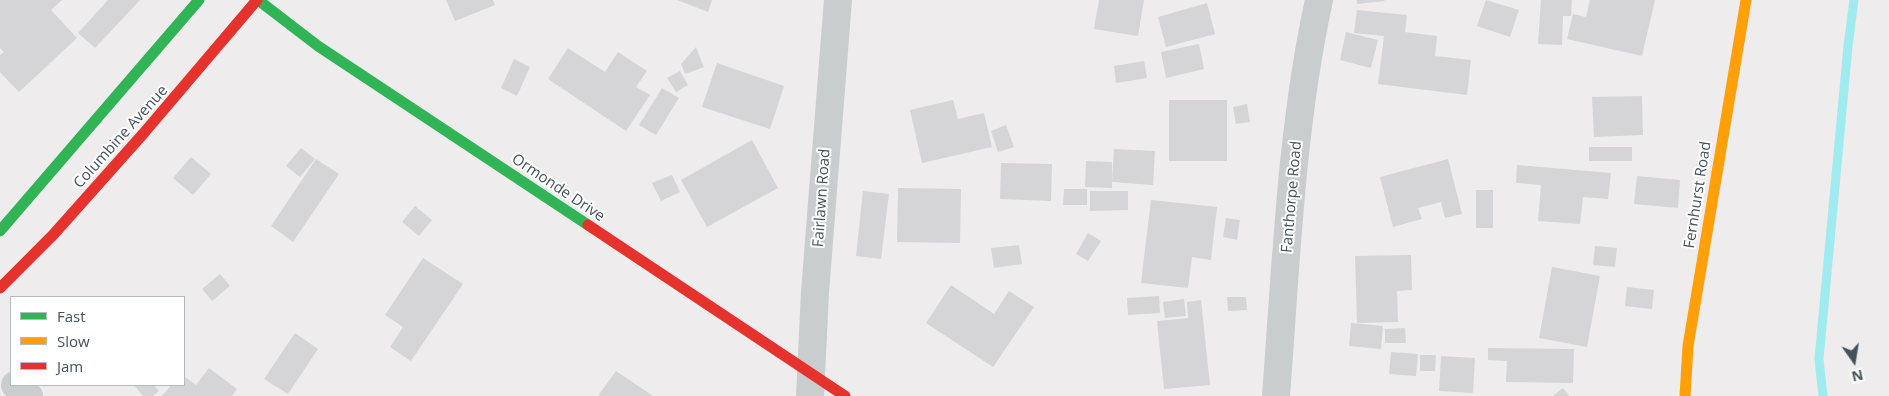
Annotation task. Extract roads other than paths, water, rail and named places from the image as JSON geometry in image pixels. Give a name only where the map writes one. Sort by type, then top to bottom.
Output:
[{"type":"street","name":"Columbine Avenue","points":[[0,231],[199,0]]},
{"type":"street","name":"Columbine Avenue","points":[[0,288],[30,260],[128,152],[257,0]]},
{"type":"street","name":"Ormonde Drive","points":[[257,0],[346,65],[811,385],[845,396]]},
{"type":"street","name":"Fairlawn Road","points":[[811,385],[817,273],[838,0]]},
{"type":"street","name":"Fanthorpe Road","points":[[1276,396],[1298,130],[1319,0]]},
{"type":"street","name":"Fernhurst Road","points":[[1685,396],[1688,346],[1746,0]]},
{"type":"street","points":[[0,372],[10,381]]},
{"type":"street","points":[[16,386],[29,396]]},
{"type":"waterway","points":[[1823,396],[1819,359],[1848,46],[1854,0]]}]
